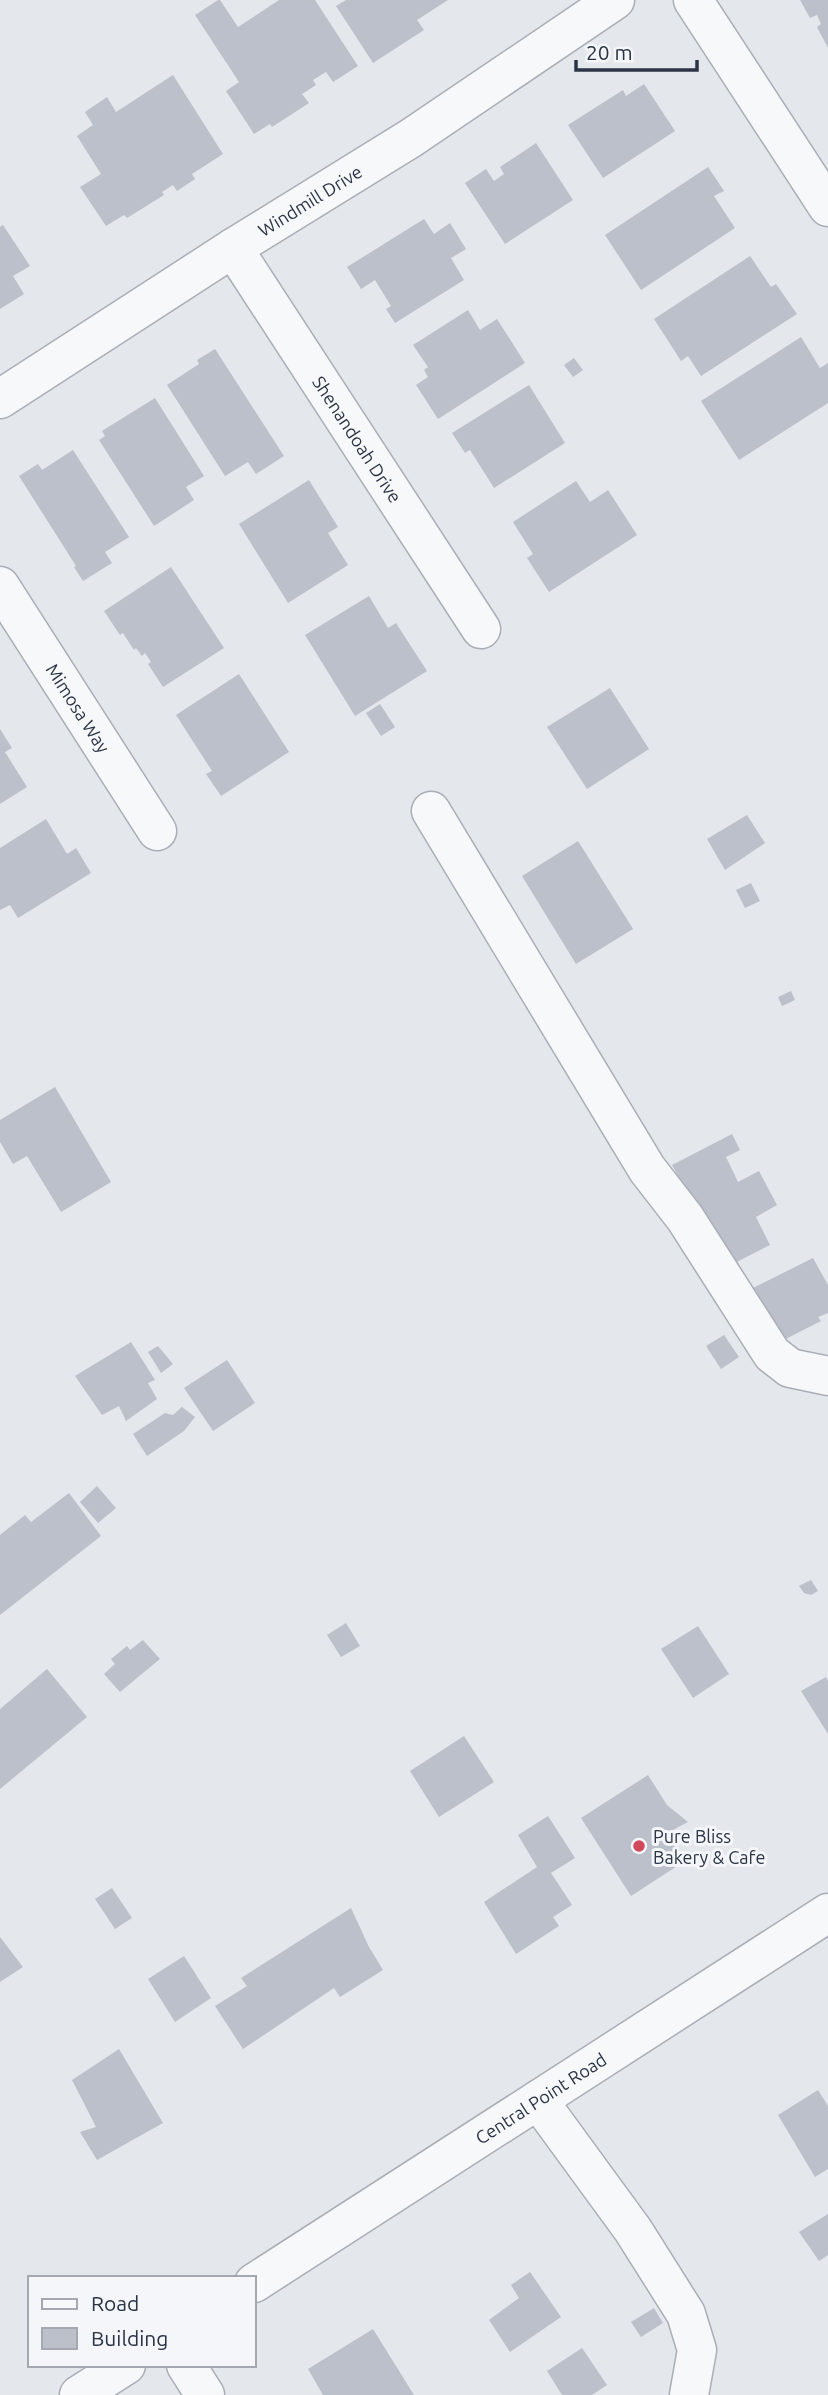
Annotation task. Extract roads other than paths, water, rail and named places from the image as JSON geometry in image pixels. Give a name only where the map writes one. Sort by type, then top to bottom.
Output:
[{"type":"street","name":"Windmill Drive","points":[[0,399],[233,248],[411,138],[615,0]]},
{"type":"street","points":[[693,0],[828,206]]},
{"type":"street","name":"Shenandoah Drive","points":[[233,248],[481,629]]},
{"type":"street","name":"Mimosa Way","points":[[0,586],[157,831]]},
{"type":"street","points":[[431,811],[647,1169],[685,1218],[772,1354],[790,1368],[828,1376]]},
{"type":"street","name":"Central Point Road","points":[[256,2282],[828,1913]]},
{"type":"street","points":[[538,2101],[633,2230],[686,2314],[696,2350],[689,2395]]},
{"type":"street","points":[[79,2395],[123,2367]]},
{"type":"street","points":[[187,2367],[205,2395]]},
{"type":"place","name":"Pure Bliss Bakery & Cafe","points":[[639,1846]]}]
